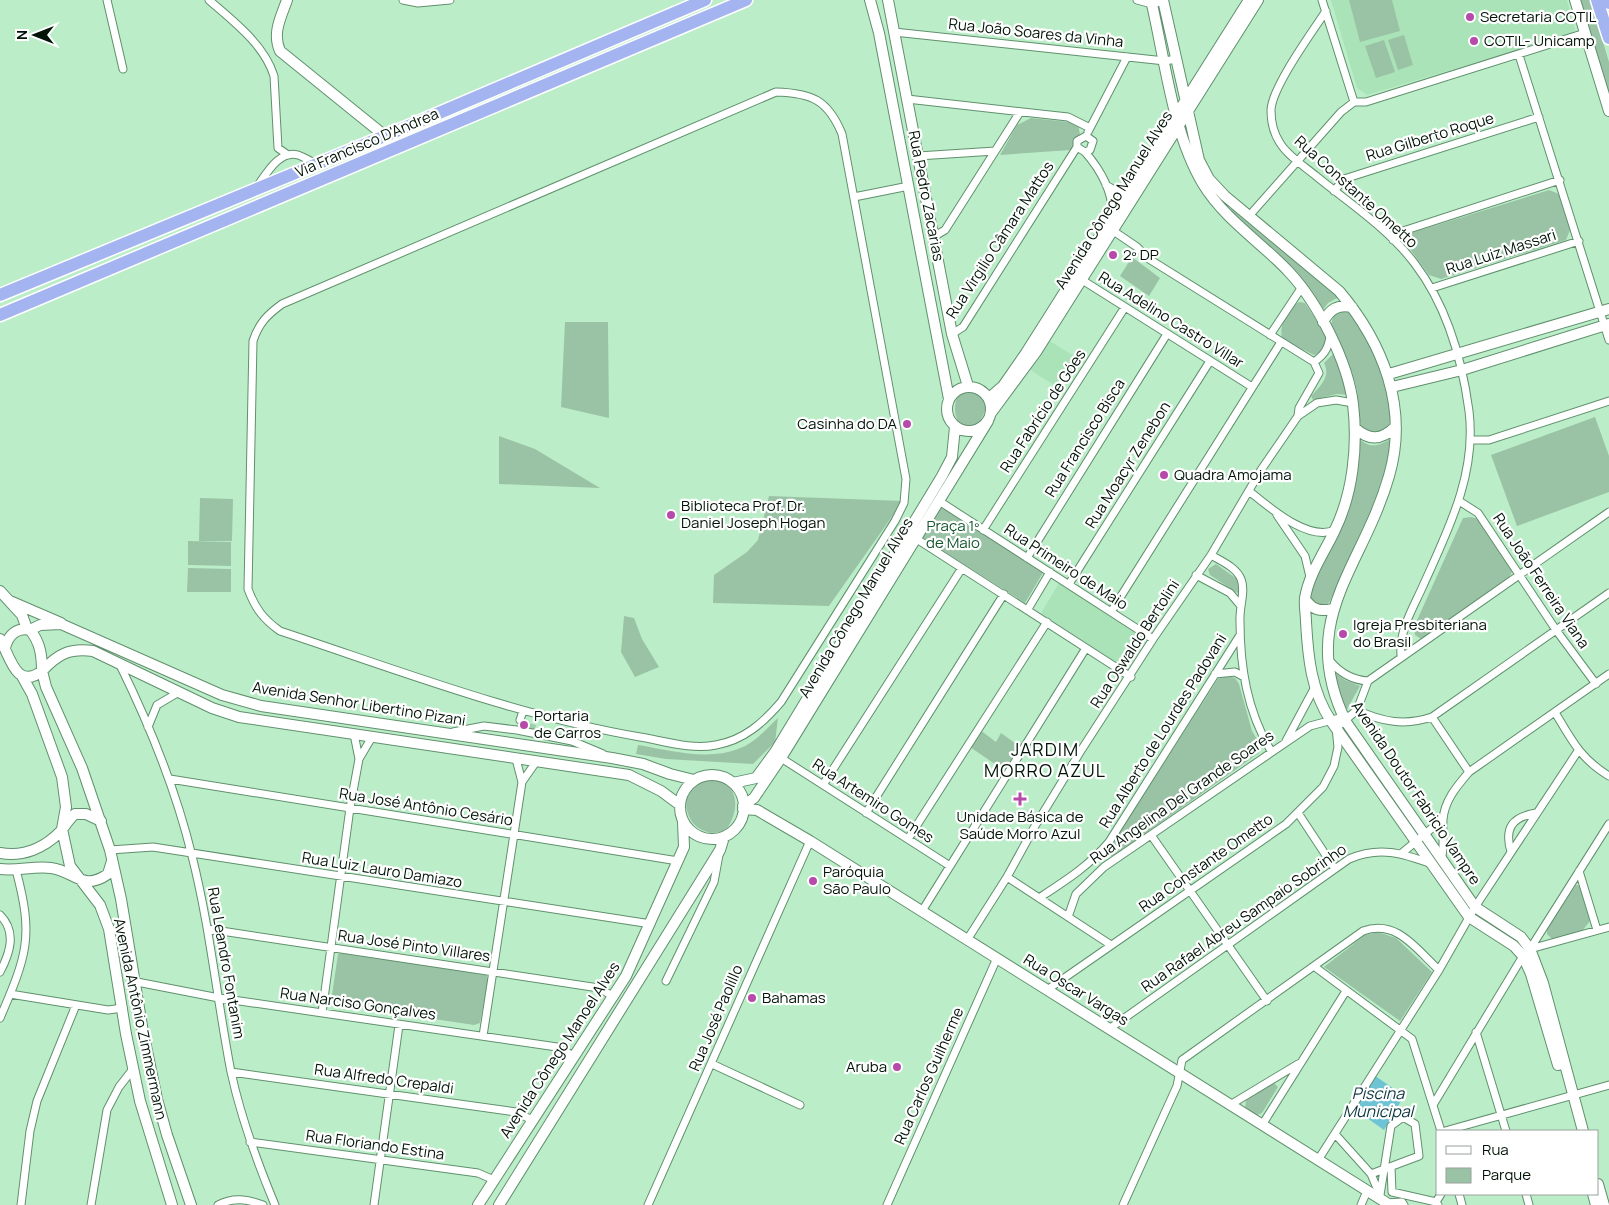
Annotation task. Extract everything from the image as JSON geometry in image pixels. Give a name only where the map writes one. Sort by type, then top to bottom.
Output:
[{"type":"highway","name":"Via Francisco D'Andrea","points":[[0,295],[385,136],[705,0]]},
{"type":"highway","name":"Via Francisco D'Andrea","points":[[0,315],[746,0]]},
{"type":"highway","points":[[1597,0],[1609,38]]},
{"type":"street","points":[[107,0],[122,69]]},
{"type":"street","points":[[209,0],[244,32],[271,68],[274,76],[278,148],[288,155],[298,155],[316,164]]},
{"type":"street","points":[[288,0],[276,32],[276,43],[280,51],[385,136]]},
{"type":"street","points":[[402,0],[418,3],[450,0]]},
{"type":"street","name":"Rua Pedro Zacarias","points":[[870,0],[909,186],[949,399],[947,414],[955,427]]},
{"type":"street","name":"Rua Pedro Zacarias","points":[[888,0],[952,334],[968,386]]},
{"type":"street","points":[[1137,0],[1163,1]]},
{"type":"street","name":"Avenida Cônego Manuel Alves","points":[[1185,100],[1249,0]]},
{"type":"street","name":"Avenida Cônego Manuel Alves","points":[[732,783],[750,780],[762,773],[911,536],[939,501],[990,417],[1036,352],[1128,191],[1258,0]]},
{"type":"street","points":[[1322,0],[1354,102]]},
{"type":"street","points":[[1575,0],[1609,111]]},
{"type":"street","name":"Avenida Doutor Fabricio Vampre","points":[[1163,1],[1185,100],[1182,113]]},
{"type":"street","name":"Avenida Doutor Fabricio Vampre","points":[[1152,2],[1165,60],[1182,113],[1198,160],[1209,179],[1224,196],[1339,291],[1352,306],[1379,351],[1389,374],[1392,387],[1395,427],[1389,476],[1332,609],[1327,658],[1329,682],[1344,719],[1416,841],[1437,862],[1475,907],[1521,937],[1526,953]]},
{"type":"street","name":"Rua Constante Ometto","points":[[1326,11],[1275,94],[1271,110],[1273,128],[1280,143],[1298,162],[1393,240],[1414,262],[1432,288],[1458,355],[1469,412],[1470,440],[1459,501],[1402,632],[1401,655]]},
{"type":"street","name":"Rua João Soares da Vinha","points":[[894,32],[1127,57],[1176,59]]},
{"type":"street","points":[[1250,216],[1342,112],[1354,102],[1366,102],[1585,33]]},
{"type":"street","points":[[1519,55],[1579,242],[1605,310],[1609,340]]},
{"type":"street","points":[[1112,216],[1113,208],[1106,185],[1094,162],[1083,150],[1093,146],[1088,137],[1090,128],[1127,57]]},
{"type":"street","points":[[776,92],[808,96],[822,104],[834,115],[842,134],[854,197],[906,479],[904,503],[895,521],[781,702],[763,723],[740,737],[716,745],[691,746],[610,732],[524,711],[280,631],[265,621],[255,606],[248,589],[253,341],[258,326],[266,315],[282,304],[776,92]]},
{"type":"street","points":[[907,99],[1068,117],[1090,128]]},
{"type":"street","points":[[933,237],[945,230],[1020,112]]},
{"type":"street","name":"Avenida Cônego Manuel Alves","points":[[989,398],[1003,386],[1112,230],[1179,126],[1182,113]]},
{"type":"street","name":"Rua Gilberto Roque","points":[[1334,191],[1344,179],[1539,117]]},
{"type":"street","name":"Avenida Doutor Fabricio Vampre","points":[[1179,126],[1193,163],[1216,202],[1253,240],[1288,271],[1302,287],[1323,322],[1347,376],[1353,403],[1355,428],[1353,467],[1348,495],[1336,530],[1311,578],[1305,598],[1307,650],[1315,687],[1344,719],[1425,835],[1437,862],[1469,917],[1526,953]]},
{"type":"street","name":"Rua Virgilio Câmara Mattos","points":[[952,334],[963,327],[1069,157],[1083,150],[1080,137],[1088,137]]},
{"type":"street","points":[[918,156],[995,151]]},
{"type":"street","points":[[255,190],[269,169],[288,155]]},
{"type":"street","points":[[1393,240],[1400,232],[1560,180]]},
{"type":"street","points":[[1106,185],[1116,191],[1128,191]]},
{"type":"street","points":[[854,197],[909,186]]},
{"type":"street","points":[[1112,230],[1137,247],[1149,259],[1314,362],[1319,373],[1298,408],[1298,416]]},
{"type":"street","name":"Rua Luiz Massari","points":[[1432,288],[1579,242]]},
{"type":"street","name":"Rua Adelino Castro Villar","points":[[1078,278],[1252,387]]},
{"type":"street","points":[[1270,335],[1302,287]]},
{"type":"street","points":[[1323,322],[1327,314],[1334,308],[1343,305],[1352,306]]},
{"type":"street","name":"Rua Fabrício de Góes","points":[[984,530],[1125,308]]},
{"type":"street","points":[[1389,374],[1605,310]]},
{"type":"street","points":[[1392,387],[1462,370],[1607,325]]},
{"type":"street","name":"Rua Francisco Bisca","points":[[1027,558],[1167,334]]},
{"type":"street","points":[[1314,362],[1328,348],[1330,337]]},
{"type":"street","points":[[1111,612],[1281,342]]},
{"type":"street","name":"Rua Moacyr Zenebon","points":[[1069,584],[1210,361]]},
{"type":"street","points":[[949,399],[954,392],[968,386],[980,389],[989,398],[990,417],[984,427],[969,432],[955,427]]},
{"type":"street","name":"Rua Oswaldo Bertolini","points":[[967,940],[1007,877],[1035,826],[1082,749],[1153,638],[1211,555],[1249,491],[1298,416],[1318,403],[1336,400],[1353,403]]},
{"type":"street","points":[[1470,440],[1489,440],[1609,401]]},
{"type":"street","name":"Avenida Cônego Manuel Alves","points":[[743,807],[754,798],[781,758],[882,598],[911,536],[952,457],[955,427]]},
{"type":"street","points":[[1355,428],[1370,438],[1379,438],[1387,435],[1395,427]]},
{"type":"street","points":[[939,501],[936,494],[942,476]]},
{"type":"street","points":[[1249,491],[1276,512],[1319,534],[1336,530]]},
{"type":"street","name":"Rua Primeiro de Maio","points":[[939,501],[1153,638]]},
{"type":"street","name":"Rua João Ferreira Viana","points":[[1459,501],[1478,512],[1556,630],[1596,684]]},
{"type":"street","points":[[1276,512],[1305,556],[1311,578]]},
{"type":"street","points":[[1609,512],[1519,574],[1430,639],[1401,655],[1368,681],[1344,719],[1387,722],[1420,721],[1432,717],[1609,593]]},
{"type":"street","points":[[911,536],[1028,609],[1130,676]]},
{"type":"street","points":[[1211,555],[1235,570],[1241,579],[1243,589],[1240,635],[1244,677],[1252,713],[1271,751]]},
{"type":"street","points":[[823,785],[962,568]]},
{"type":"street","points":[[1028,609],[1050,572]]},
{"type":"street","points":[[1196,575],[1230,593],[1241,606]]},
{"type":"street","points":[[0,591],[22,615],[29,629],[36,636],[42,655],[42,671],[35,676],[22,676],[15,670],[2,644],[10,635],[19,630],[29,629],[40,626],[61,624]]},
{"type":"street","points":[[866,812],[1004,594]]},
{"type":"street","points":[[1305,598],[1311,607],[1318,610],[1332,609]]},
{"type":"street","name":"Avenida Senhor Libertino Pizani","points":[[10,601],[222,695],[261,706],[612,758],[643,764],[694,780]]},
{"type":"street","points":[[908,839],[1047,622]]},
{"type":"street","name":"Rua Alberto de Lourdes Padovani","points":[[1039,898],[1096,858],[1109,842],[1240,635]]},
{"type":"street","points":[[922,911],[1086,648]]},
{"type":"street","name":"Avenida Senhor Libertino Pizani","points":[[42,671],[54,658],[66,651],[78,649],[93,651],[212,708],[239,716],[629,775],[661,790],[680,805]]},
{"type":"street","points":[[1327,658],[1346,675],[1357,680],[1368,681]]},
{"type":"street","name":"Rua Leandro Fontanim","points":[[120,665],[170,779],[192,854],[208,929],[232,1072],[250,1142],[274,1205]]},
{"type":"street","name":"Avenida Antônio Zimmermann","points":[[42,671],[46,687],[82,768],[110,850],[137,982],[143,1032],[157,1099],[191,1205]]},
{"type":"street","points":[[1215,674],[1235,672],[1244,677]]},
{"type":"street","points":[[1437,862],[1443,819],[1448,802],[1456,787],[1469,772],[1556,714],[1609,674]]},
{"type":"street","name":"Avenida Antônio Zimmermann","points":[[22,676],[32,694],[62,776],[66,808],[62,829],[68,859],[79,880],[100,905],[109,929],[134,1069],[156,1158],[172,1205]]},
{"type":"street","points":[[1286,741],[1315,687]]},
{"type":"street","points":[[148,727],[157,705],[179,692]]},
{"type":"street","points":[[520,720],[524,711]]},
{"type":"street","points":[[533,723],[536,714]]},
{"type":"street","points":[[1556,714],[1578,751],[1594,767],[1609,776]]},
{"type":"street","points":[[1432,717],[1469,772]]},
{"type":"street","name":"Rua Constante Ometto","points":[[1047,990],[1286,824],[1323,787],[1334,766],[1344,719]]},
{"type":"street","name":"Rua Angelina Del Grande Soares","points":[[1068,917],[1076,894],[1104,867],[1286,741],[1318,722],[1344,719]]},
{"type":"street","points":[[445,734],[484,726],[518,729],[572,741],[612,758]]},
{"type":"street","points":[[354,734],[359,759]]},
{"type":"street","points":[[322,1013],[350,808],[359,759],[372,737]]},
{"type":"street","points":[[1318,1160],[1439,970],[1475,907],[1578,751]]},
{"type":"street","name":"Rua Artemiro Gomes","points":[[781,758],[950,866]]},
{"type":"street","points":[[483,1036],[522,782],[516,759]]},
{"type":"street","points":[[522,782],[536,762]]},
{"type":"street","points":[[714,775],[732,783],[738,790],[743,807],[738,825],[724,836],[705,839],[689,830],[683,822],[680,805],[687,787],[694,780],[714,775]]},
{"type":"street","name":"Rua José Antônio Cesário","points":[[170,779],[678,861]]},
{"type":"street","name":"Rua Oscar Vargas","points":[[743,807],[757,810],[810,841],[1384,1201]]},
{"type":"street","points":[[1298,813],[1335,869]]},
{"type":"street","points":[[1511,852],[1508,840],[1510,827],[1524,815],[1536,813]]},
{"type":"street","points":[[0,853],[12,855],[28,852],[43,845],[62,829],[75,814],[86,814],[101,821]]},
{"type":"street","points":[[1402,853],[1443,819]]},
{"type":"street","name":"Avenida Cônego Manoel Alves","points":[[478,1205],[626,976],[684,847],[683,822]]},
{"type":"street","points":[[1433,1105],[1476,1032],[1609,824]]},
{"type":"street","points":[[1151,835],[1267,1001]]},
{"type":"street","name":"Avenida Cônego Manoel Alves","points":[[499,1205],[720,850],[724,836]]},
{"type":"street","name":"Rua José Paolillo","points":[[648,1205],[810,841]]},
{"type":"street","name":"Rua Luiz Lauro Damiazo","points":[[110,850],[153,847],[341,878],[650,924]]},
{"type":"street","points":[[666,981],[714,882],[720,850]]},
{"type":"street","name":"Rua Rafael Abreu Sampaio Sobrinho","points":[[1110,1029],[1349,859],[1364,853],[1380,851],[1402,853],[1437,862]]},
{"type":"street","points":[[1096,858],[1104,867]]},
{"type":"street","points":[[0,868],[16,870],[50,868],[59,870],[79,880],[96,881],[108,874],[112,861]]},
{"type":"street","points":[[0,1018],[20,970],[27,933],[25,903],[16,870]]},
{"type":"street","points":[[1579,871],[1597,930]]},
{"type":"street","points":[[1007,877],[1111,946]]},
{"type":"street","points":[[0,915],[8,924],[10,949],[0,972]]},
{"type":"street","points":[[1123,1205],[1177,1086],[1182,1060],[1315,968],[1363,931],[1377,926],[1398,933],[1439,970]]},
{"type":"street","points":[[1526,953],[1609,927]]},
{"type":"street","name":"Rua José Pinto Villares","points":[[208,929],[599,988],[614,997]]},
{"type":"street","points":[[1526,953],[1543,983],[1577,1130]]},
{"type":"street","name":"Rua Carlos Guilherme","points":[[887,1205],[997,958]]},
{"type":"street","points":[[1315,968],[1412,1039],[1441,1130]]},
{"type":"street","name":"Rua Narciso Gonçalves","points":[[137,982],[219,998],[557,1047],[574,1056]]},
{"type":"street","points":[[1262,1125],[1346,990]]},
{"type":"street","points":[[10,994],[108,1010],[122,1008]]},
{"type":"street","points":[[21,1205],[30,1131],[37,1101],[76,1005]]},
{"type":"street","points":[[374,1205],[400,1025]]},
{"type":"street","points":[[1476,1032],[1506,1130]]},
{"type":"street","points":[[1230,1105],[1300,1063]]},
{"type":"street","points":[[712,1064],[800,1105]]},
{"type":"street","points":[[91,1205],[107,1110],[119,1087],[134,1069]]},
{"type":"street","name":"Rua Alfredo Crepaldi","points":[[232,1072],[516,1112],[532,1120]]},
{"type":"street","points":[[1448,1130],[1609,1085]]},
{"type":"street","points":[[1570,1095],[1583,1130]]},
{"type":"street","points":[[1371,1174],[1387,1168],[1419,1156],[1415,1124],[1403,1117],[1390,1126],[1387,1168],[1384,1201]]},
{"type":"street","points":[[1335,1134],[1371,1174],[1384,1201]]},
{"type":"street","name":"Rua Floriando Estina","points":[[250,1142],[478,1173],[494,1180]]},
{"type":"street","points":[[1387,1168],[1392,1192],[1437,1204]]},
{"type":"street","points":[[1599,1188],[1604,1205]]},
{"type":"street","points":[[1361,1205],[1367,1191]]},
{"type":"street","points":[[218,1205],[230,1199],[251,1200],[263,1205]]},
{"type":"street","points":[[1384,1201],[1402,1202],[1404,1205]]},
{"type":"shaded area","points":[[1331,0],[1567,0],[1575,30],[1571,34],[1367,95],[1357,88]]},
{"type":"shaded area","points":[[1048,340],[1079,359],[1060,389],[1029,369]]},
{"type":"shaded area","points":[[1059,583],[1146,640],[1126,669],[1041,613]]},
{"type":"green space","points":[[1349,0],[1392,0],[1400,31],[1360,42]]},
{"type":"green space","points":[[1580,0],[1590,0],[1609,62],[1609,94]]},
{"type":"green space","points":[[1404,35],[1413,65],[1398,70],[1388,40]]},
{"type":"green space","points":[[1384,40],[1395,72],[1376,78],[1365,46]]},
{"type":"green space","points":[[1031,118],[1078,123],[1080,135],[1071,150],[1000,155],[1017,125]]},
{"type":"green space","points":[[1549,190],[1559,194],[1570,230],[1566,240],[1441,279],[1429,275],[1407,245],[1411,233]]},
{"type":"green space","points":[[1233,208],[1339,297],[1328,303],[1322,311],[1228,212]]},
{"type":"green space","points":[[1132,257],[1160,278],[1149,296],[1120,276]]},
{"type":"green space","points":[[1300,302],[1305,303],[1325,333],[1328,341],[1319,354],[1314,355],[1283,340],[1281,330],[1285,318],[1291,308]]},
{"type":"green space","points":[[1341,311],[1349,312],[1366,336],[1383,377],[1391,421],[1377,433],[1364,430],[1361,425],[1355,382],[1331,325],[1334,313]]},
{"type":"green space","points":[[565,322],[608,322],[609,418],[561,407]]},
{"type":"green space","points":[[1335,352],[1349,395],[1337,394],[1313,400],[1311,396],[1321,385],[1325,377],[1326,368],[1324,363]]},
{"type":"green space","points":[[971,389],[979,393],[986,402],[985,411],[978,426],[963,428],[956,417],[955,404],[958,395]]},
{"type":"green space","points":[[1595,417],[1609,456],[1609,492],[1517,526],[1491,455]]},
{"type":"green space","points":[[499,436],[535,449],[600,488],[499,484]]},
{"type":"green space","points":[[1392,438],[1388,459],[1375,501],[1330,601],[1324,608],[1310,600],[1312,588],[1349,508],[1356,479],[1359,439],[1367,444],[1375,445]]},
{"type":"green space","points":[[769,496],[903,501],[829,606],[713,603],[714,575],[747,552],[758,540]]},
{"type":"green space","points":[[200,498],[233,499],[232,541],[199,541]]},
{"type":"green space","name":"Praça 1º de Maio","points":[[943,505],[1044,571],[1025,603],[923,538]]},
{"type":"green space","points":[[1463,518],[1479,519],[1510,564],[1512,572],[1508,579],[1429,637],[1421,639],[1415,635],[1414,627]]},
{"type":"green space","points":[[188,541],[231,542],[231,566],[188,565]]},
{"type":"green space","points":[[1216,564],[1237,579],[1239,594],[1210,575],[1208,569]]},
{"type":"green space","points":[[188,568],[231,569],[231,592],[187,592]]},
{"type":"green space","points":[[624,616],[634,618],[642,639],[659,667],[635,677],[621,652]]},
{"type":"green space","points":[[1334,672],[1345,680],[1360,686],[1346,711],[1337,690]]},
{"type":"green space","points":[[1226,675],[1235,678],[1239,684],[1252,731],[1261,746],[1259,753],[1112,857],[1108,850],[1218,679]]},
{"type":"green space","points":[[778,718],[775,742],[753,764],[666,759],[636,754],[638,745],[675,752],[701,754],[714,754],[738,749],[744,747],[760,735]]},
{"type":"green space","points":[[980,730],[996,742],[1001,733],[1019,746],[1005,771],[970,747]]},
{"type":"green space","points":[[713,777],[722,781],[733,792],[735,807],[731,823],[726,830],[712,833],[694,825],[688,813],[686,799],[690,786],[705,778]]},
{"type":"green space","points":[[1576,885],[1581,886],[1590,921],[1582,931],[1552,939],[1547,934],[1547,929]]},
{"type":"green space","points":[[1378,932],[1396,938],[1432,972],[1400,1021],[1324,967],[1365,935]]},
{"type":"green space","points":[[342,953],[486,974],[488,980],[480,1023],[474,1025],[341,1005],[332,995],[338,954]]},
{"type":"green space","points":[[1274,1083],[1278,1087],[1262,1113],[1255,1116],[1245,1109],[1246,1100]]},
{"type":"water","name":"Piscina Municipal","points":[[1374,1075],[1404,1096],[1384,1130],[1353,1108]]},
{"type":"tunnel","points":[[531,731],[533,723]]},
{"type":"place","name":"Secretaria COTIL","points":[[1470,17]]},
{"type":"place","name":"COTIL- Unicamp","points":[[1474,41]]},
{"type":"place","name":"2º DP","points":[[1113,255]]},
{"type":"place","name":"Casinha do DA","points":[[907,424]]},
{"type":"place","name":"Quadra Amojama","points":[[1164,475]]},
{"type":"place","name":"Biblioteca Prof. Dr. Daniel Joseph Hogan","points":[[671,515]]},
{"type":"place","name":"Igreja Presbiteriana do Brasil","points":[[1343,634]]},
{"type":"place","name":"Portaria de Carros","points":[[524,725]]},
{"type":"place","name":"Unidade Básica de Saúde Morro Azul","points":[[1020,799]]},
{"type":"place","name":"Paróquia São Paulo","points":[[813,881]]},
{"type":"place","name":"Bahamas","points":[[752,998]]},
{"type":"place","name":"Aruba","points":[[897,1067]]},
{"type":"district","name":"JARDIM MORRO AZUL","points":[[1045,760]]}]
